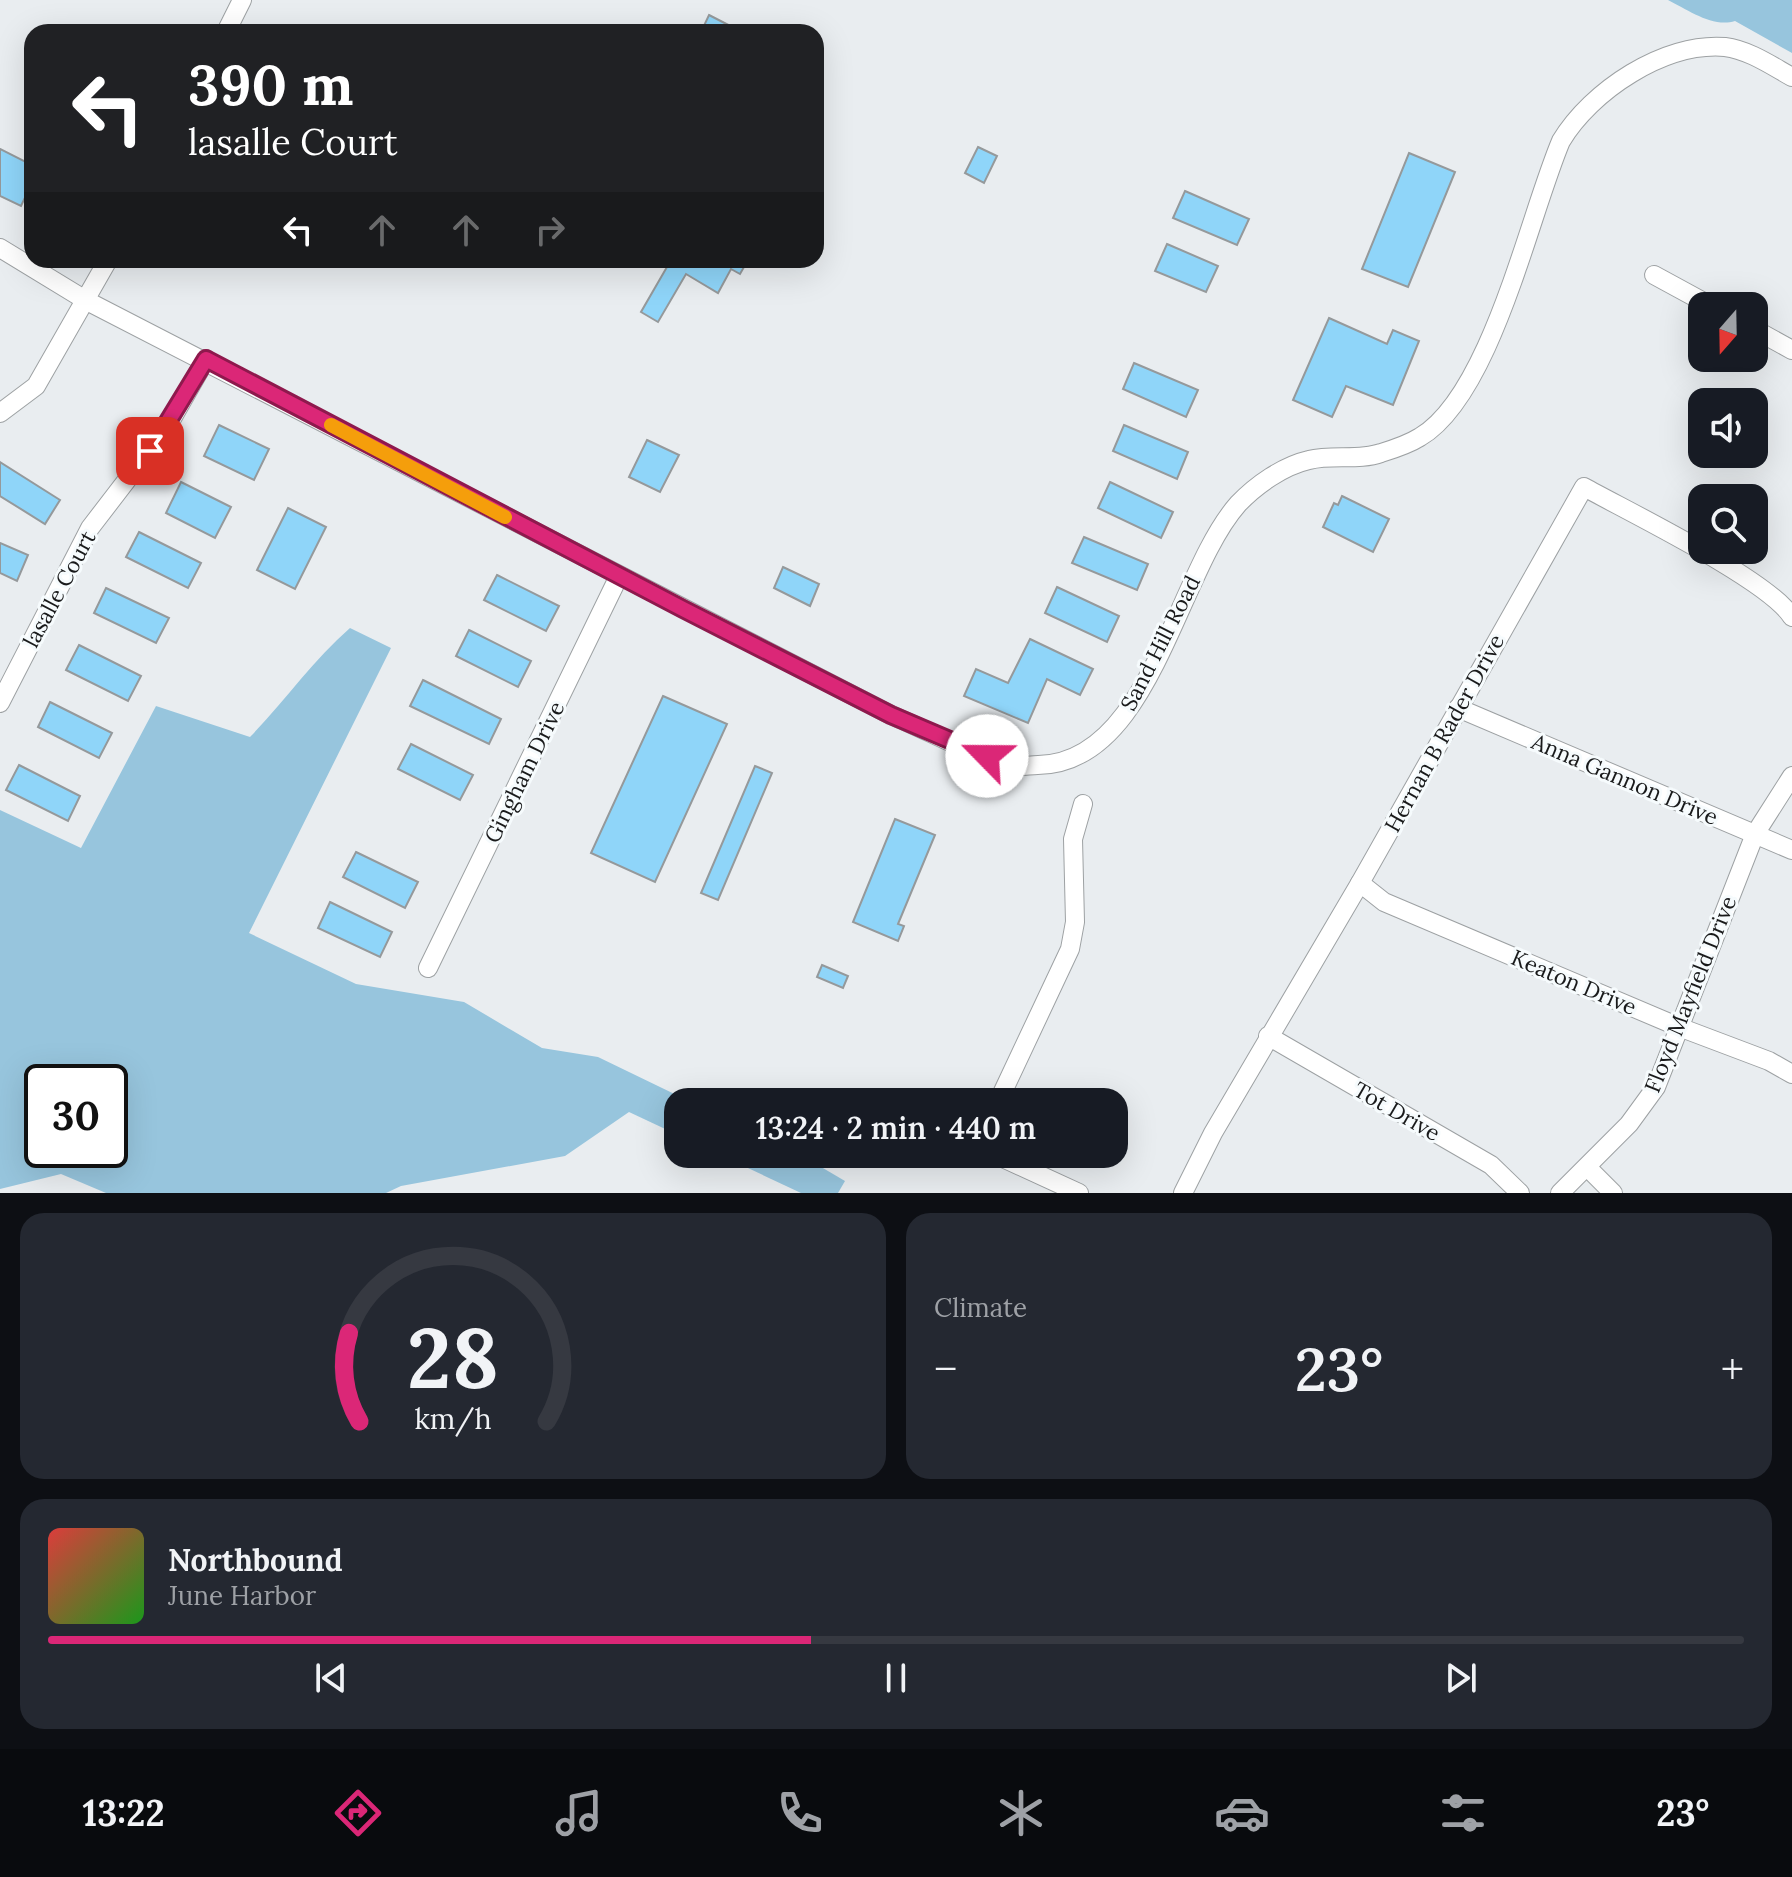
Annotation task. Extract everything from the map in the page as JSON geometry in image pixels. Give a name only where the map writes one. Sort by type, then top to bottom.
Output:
[{"type":"street","points":[[230,24],[242,0]]},
{"type":"street","name":"Sand Hill Road","points":[[33,268],[87,301],[206,359],[891,715],[1010,766],[1046,765],[1081,756],[1122,719],[1149,675],[1208,546],[1239,504],[1274,474],[1309,459],[1378,454],[1421,437],[1454,405],[1480,356],[1520,265],[1561,141],[1583,110],[1612,87],[1647,67],[1666,58],[1708,47],[1728,48],[1748,54],[1792,77]]},
{"type":"street","name":"Sand Hill Road","points":[[0,248],[24,263]]},
{"type":"street","points":[[0,413],[36,386],[104,268]]},
{"type":"street","points":[[1654,275],[1688,293]]},
{"type":"street","points":[[1768,337],[1792,350]]},
{"type":"street","name":"lasalle Court","points":[[0,703],[90,528],[166,429],[206,359]]},
{"type":"street","name":"Hernan B Rader Drive","points":[[1183,1193],[1268,1036],[1360,883],[1584,487],[1749,581],[1784,605],[1792,617]]},
{"type":"street","name":"Gingham Drive","points":[[428,968],[619,576]]},
{"type":"street","name":"Anna Gannon Drive","points":[[1458,708],[1792,850]]},
{"type":"street","name":"Floyd Mayfield Drive","points":[[1560,1193],[1629,1124],[1656,1087],[1755,834],[1792,776]]},
{"type":"street","points":[[1005,1088],[1070,949],[1075,922],[1073,839],[1083,804]]},
{"type":"street","name":"Keaton Drive","points":[[1360,883],[1384,902],[1679,1027],[1769,1061],[1792,1074]]},
{"type":"street","name":"Tot Drive","points":[[1268,1036],[1491,1165],[1520,1193]]},
{"type":"street","points":[[1025,1168],[1079,1193]]},
{"type":"street","points":[[1588,1168],[1613,1193]]},
{"type":"shaded area","points":[[1668,0],[1792,0],[1792,53],[1735,21],[1709,20]]},
{"type":"shaded area","points":[[350,628],[391,648],[249,933],[356,984],[464,1002],[542,1048],[598,1057],[664,1089],[664,1128],[629,1112],[565,1156],[401,1186],[386,1193],[106,1193],[61,1174],[0,1189],[0,810],[81,848],[156,706],[250,737]]},
{"type":"shaded area","points":[[748,1168],[823,1168],[845,1181],[838,1193],[801,1193]]},
{"type":"building","points":[[709,15],[726,24],[705,24]]},
{"type":"building","points":[[978,147],[997,156],[984,183],[965,173]]},
{"type":"building","points":[[0,149],[24,161],[24,200],[21,206],[0,196]]},
{"type":"building","points":[[1409,153],[1455,172],[1408,287],[1362,269]]},
{"type":"building","points":[[1185,191],[1249,219],[1237,245],[1173,218]]},
{"type":"building","points":[[1167,244],[1218,266],[1206,292],[1155,271]]},
{"type":"building","points":[[666,268],[743,268],[740,274],[731,269],[718,293],[686,274],[658,322],[641,312]]},
{"type":"building","points":[[1329,318],[1387,344],[1393,330],[1419,341],[1393,405],[1346,386],[1332,417],[1293,400]]},
{"type":"building","points":[[1134,363],[1198,390],[1186,417],[1123,389]]},
{"type":"building","points":[[219,425],[269,449],[254,480],[204,456]]},
{"type":"building","points":[[1124,425],[1188,452],[1177,479],[1113,451]]},
{"type":"building","points":[[647,440],[679,455],[660,492],[629,477]]},
{"type":"building","points":[[0,462],[60,500],[45,524],[0,496]]},
{"type":"building","points":[[181,482],[231,507],[215,538],[166,513]]},
{"type":"building","points":[[1110,482],[1173,512],[1161,538],[1098,508]]},
{"type":"building","points":[[1342,496],[1389,519],[1373,552],[1323,527],[1334,503],[1338,505]]},
{"type":"building","points":[[288,508],[326,527],[295,589],[257,570]]},
{"type":"building","points":[[139,532],[201,563],[188,588],[126,557]]},
{"type":"building","points":[[1084,537],[1148,564],[1137,590],[1072,563]]},
{"type":"building","points":[[0,543],[28,555],[17,581],[0,573]]},
{"type":"building","points":[[783,567],[819,584],[810,606],[774,588]]},
{"type":"building","points":[[497,575],[559,606],[546,631],[484,600]]},
{"type":"building","points":[[1057,587],[1119,616],[1107,642],[1045,613]]},
{"type":"building","points":[[106,588],[169,618],[156,643],[94,613]]},
{"type":"building","points":[[469,630],[531,661],[518,687],[456,656]]},
{"type":"building","points":[[1030,639],[1093,669],[1080,695],[1047,679],[1028,723],[964,696],[976,669],[1008,683]]},
{"type":"building","points":[[79,645],[141,676],[128,701],[66,670]]},
{"type":"building","points":[[423,680],[501,719],[489,744],[410,706]]},
{"type":"building","points":[[663,696],[727,724],[655,882],[591,853]]},
{"type":"building","points":[[50,702],[112,733],[99,758],[38,727]]},
{"type":"building","points":[[411,744],[473,775],[460,800],[398,769]]},
{"type":"building","points":[[19,765],[80,796],[68,821],[6,790]]},
{"type":"building","points":[[755,766],[772,773],[718,900],[701,893]]},
{"type":"building","points":[[895,819],[935,835],[898,924],[904,926],[898,941],[853,922]]},
{"type":"building","points":[[356,852],[418,882],[405,908],[343,877]]},
{"type":"building","points":[[330,902],[392,932],[380,957],[318,928]]},
{"type":"building","points":[[822,965],[848,976],[843,988],[817,977]]},
{"type":"slow traffic","points":[[331,425],[505,517]]},
{"type":"route","points":[[150,451],[206,359],[891,715],[987,756]]}]
